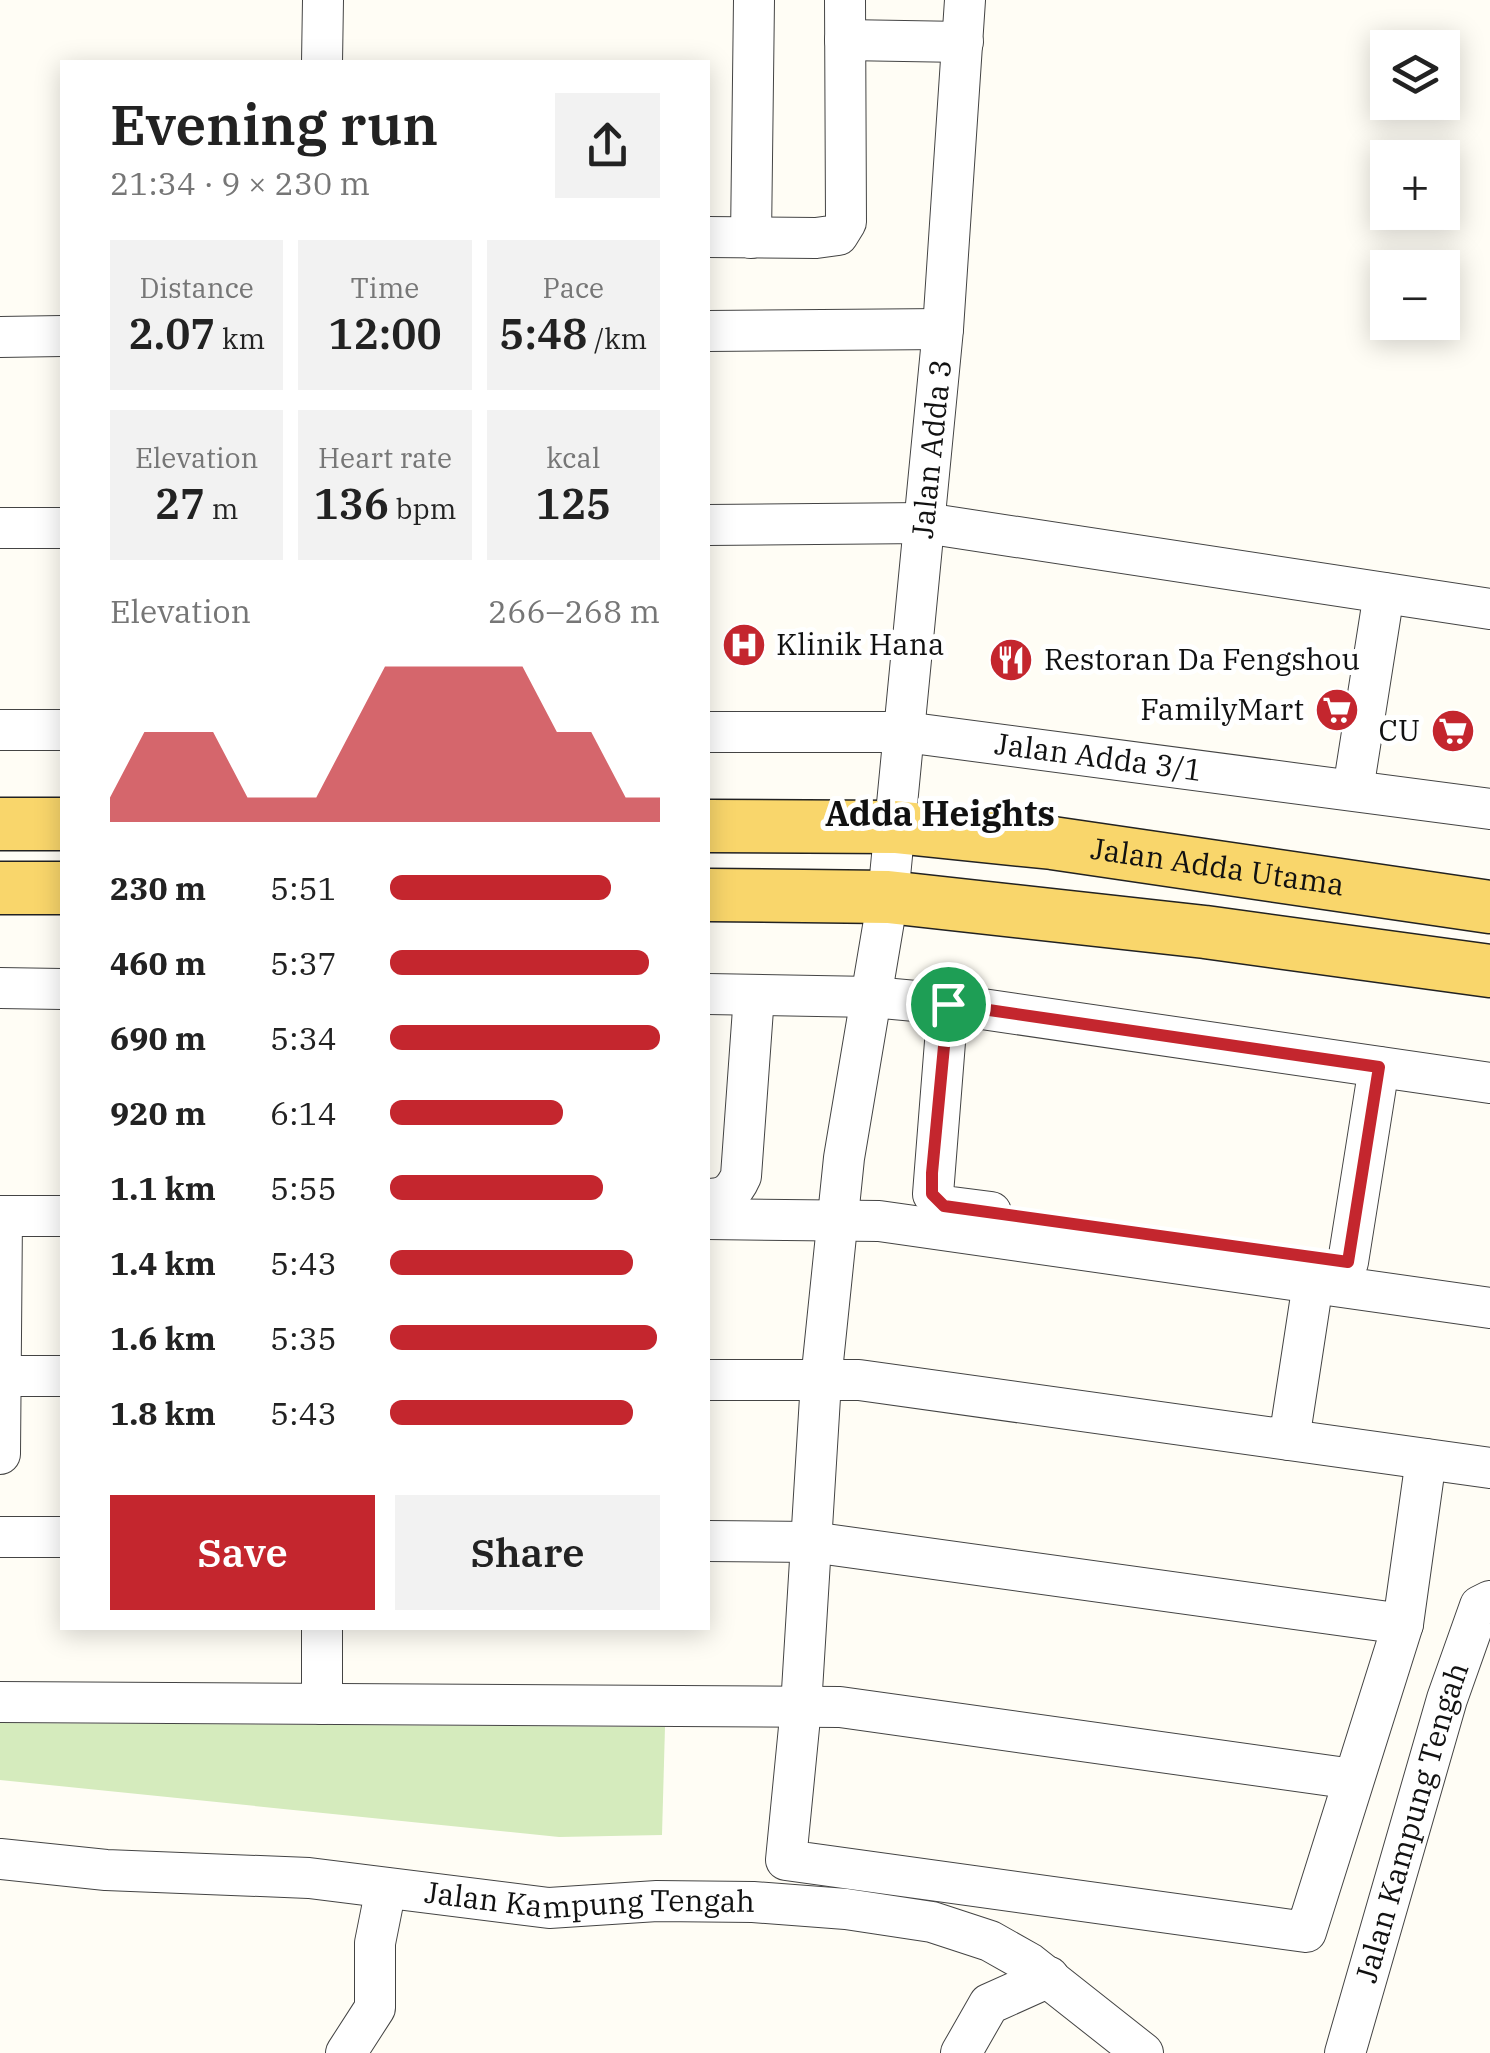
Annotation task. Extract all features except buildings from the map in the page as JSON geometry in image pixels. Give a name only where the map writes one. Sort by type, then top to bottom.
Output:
[{"type":"main road","points":[[0,824],[60,824]]},
{"type":"main road","name":"Jalan Adda Utama","points":[[710,826],[895,827],[1052,843],[1490,907]]},
{"type":"main road","points":[[0,888],[60,888]]},
{"type":"main road","points":[[710,895],[888,897],[1205,932],[1490,971]]},
{"type":"street","points":[[322,60],[323,0]]},
{"type":"street","points":[[751,238],[754,0]]},
{"type":"street","points":[[710,237],[838,235],[846,222],[845,0]]},
{"type":"street","name":"Jalan Adda 3","points":[[966,0],[943,329],[888,897],[844,1158],[821,1380],[801,1707],[786,1860],[1306,1932],[1353,1779]]},
{"type":"street","points":[[845,40],[963,42]]},
{"type":"street","points":[[710,331],[943,329]]},
{"type":"street","points":[[0,337],[60,336]]},
{"type":"street","points":[[710,526],[924,524],[1490,610]]},
{"type":"street","points":[[0,528],[60,528]]},
{"type":"street","points":[[1354,790],[1384,593]]},
{"type":"street","points":[[0,730],[60,730]]},
{"type":"street","name":"Jalan Adda 3/1","points":[[710,732],[904,732],[1490,809]]},
{"type":"street","points":[[0,988],[60,989]]},
{"type":"street","points":[[710,994],[948,1004],[1490,1083]]},
{"type":"street","points":[[710,1198],[719,1199],[734,1191],[741,1176],[754,995]]},
{"type":"street","points":[[948,1004],[932,1173],[932,1194],[944,1206],[1490,1282]]},
{"type":"street","points":[[1348,1262],[1379,1067]]},
{"type":"street","points":[[0,1195],[60,1195]]},
{"type":"street","points":[[0,1454],[2,1216],[60,1216]]},
{"type":"street","points":[[710,1219],[879,1221],[1490,1308]]},
{"type":"street","points":[[1289,1440],[1313,1283]]},
{"type":"street","points":[[0,1376],[60,1376]]},
{"type":"street","points":[[710,1380],[859,1380],[1490,1468]]},
{"type":"street","points":[[0,1702],[840,1707],[1353,1779],[1403,1624],[1426,1458]]},
{"type":"street","points":[[0,1537],[60,1538]]},
{"type":"street","points":[[710,1541],[811,1542],[1403,1624]]},
{"type":"street","name":"Jalan Kampung Tengah","points":[[1345,2053],[1447,1699],[1480,1606],[1490,1601]]},
{"type":"street","points":[[322,1630],[322,1704]]},
{"type":"street","name":"Jalan Kampung Tengah","points":[[0,1859],[106,1870],[309,1878],[550,1908],[656,1901],[754,1902],[932,1922],[990,1941],[1048,1977],[1123,2049]]},
{"type":"street","points":[[346,2053],[375,2008],[375,1942],[386,1888]]},
{"type":"street","points":[[961,2053],[989,2004],[1048,1977]]},
{"type":"green space","points":[[0,1723],[665,1727],[662,1835],[559,1837],[0,1780]]},
{"type":"place","name":"Klinik Hana","points":[[744,645]]},
{"type":"place","name":"Restoran Da Fengshou","points":[[1011,660]]},
{"type":"place","name":"FamilyMart","points":[[1337,710]]},
{"type":"place","name":"CU","points":[[1453,731]]},
{"type":"district","name":"Adda Heights","points":[[940,814]]},
{"type":"route","points":[[948,1004],[1379,1067],[1348,1262],[944,1206],[932,1194],[932,1173],[948,1004]]}]
